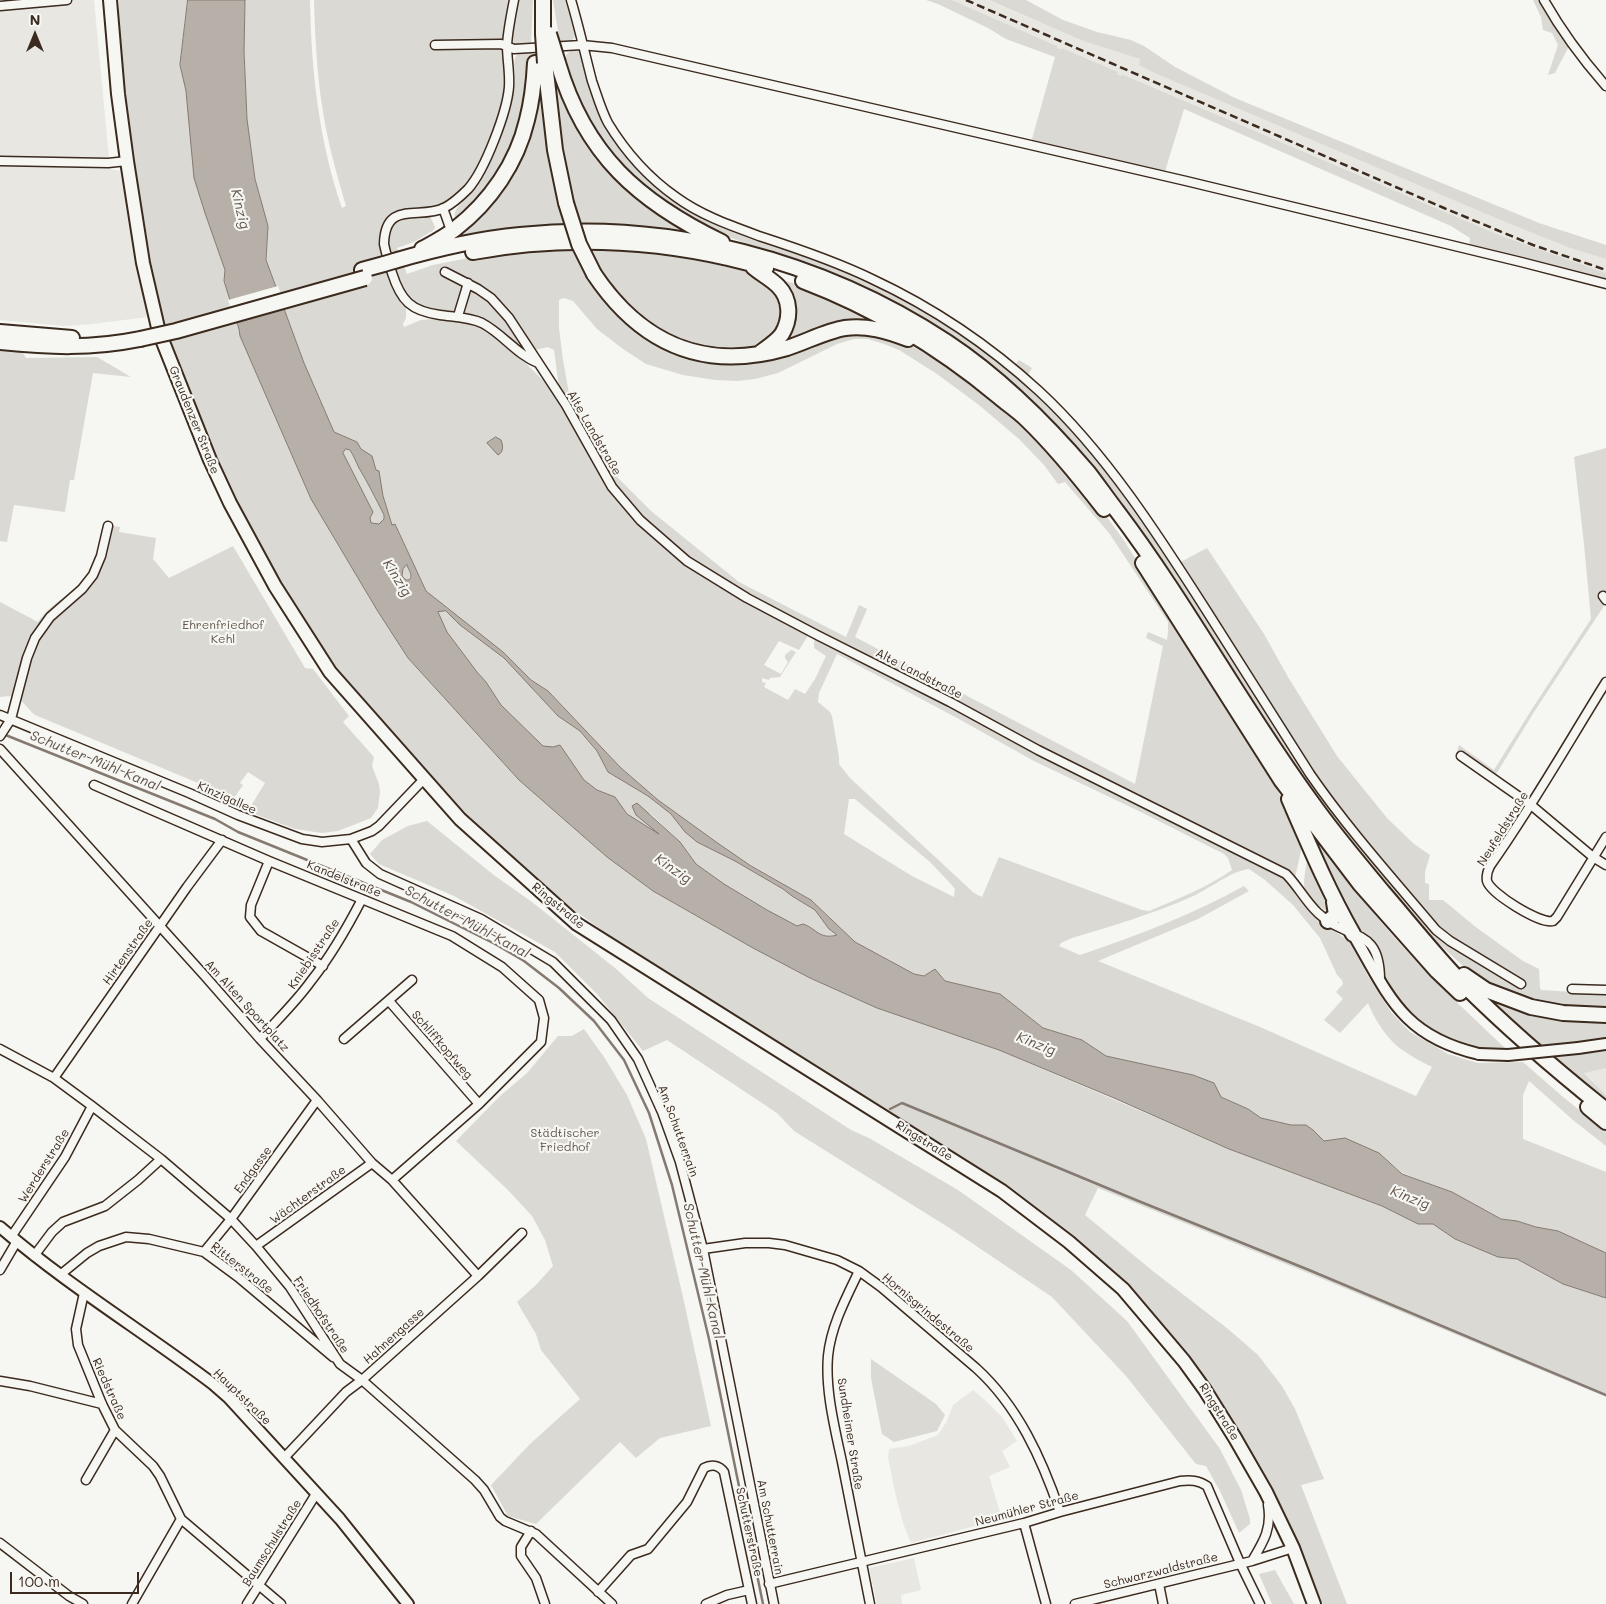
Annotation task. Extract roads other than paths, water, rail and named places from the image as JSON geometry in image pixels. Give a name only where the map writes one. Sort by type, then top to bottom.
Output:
[{"type":"highway","points":[[543,0],[543,34],[555,150],[566,203],[579,244],[594,274],[622,310],[646,330],[665,341],[690,350],[723,357],[759,354],[787,348],[844,328],[867,327],[894,334],[947,356]]},
{"type":"highway","points":[[390,266],[453,230],[473,214],[491,194],[508,168],[519,146],[546,63],[543,34]]},
{"type":"highway","points":[[546,63],[570,98],[596,144],[619,173],[649,200],[673,216],[738,250]]},
{"type":"highway","points":[[408,257],[479,241],[520,235],[565,232],[645,235],[738,250],[785,264],[869,298],[948,343],[982,368],[1034,414],[1089,473],[1136,535],[1168,582],[1252,714],[1313,804],[1361,866],[1435,953],[1460,980],[1534,1051],[1606,1110]]},
{"type":"highway","points":[[0,342],[67,347],[94,346],[390,266],[521,245],[588,242],[649,246],[698,252],[749,263],[813,284],[867,308],[947,356],[1027,420],[1082,481],[1137,554],[1281,780],[1360,884],[1437,972],[1538,1067],[1606,1122]]},
{"type":"highway","points":[[749,263],[754,269],[780,288],[786,297],[788,313],[787,323],[781,334],[759,354]]},
{"type":"highway","points":[[0,332],[69,338],[139,335]]},
{"type":"highway","points":[[1281,780],[1333,899],[1353,934]]},
{"type":"highway","points":[[1328,921],[1336,915],[1333,899]]},
{"type":"highway","points":[[1435,953],[1486,990],[1532,1008],[1564,1013],[1606,1016]]},
{"type":"main road","name":"Graudenzer Straße","points":[[110,0],[118,94],[143,263],[159,332],[210,460],[230,503],[276,586],[330,672],[424,780]]},
{"type":"main road","name":"Ringstraße","points":[[424,780],[460,819],[577,924],[972,1171],[1036,1215],[1123,1289],[1184,1361],[1235,1438],[1266,1492],[1292,1548],[1314,1604]]},
{"type":"street","points":[[0,6],[67,0]]},
{"type":"street","points":[[514,0],[507,46],[509,87],[506,107],[494,141],[478,174],[468,189],[443,208],[396,216],[387,227],[384,235],[384,244],[398,291],[406,302],[422,312],[458,316],[481,323],[526,357],[538,363]]},
{"type":"street","points":[[571,0],[597,97],[607,120],[643,169],[676,198],[722,223],[816,256],[872,279],[922,305],[980,343],[1016,371],[1046,398],[1097,454],[1144,515],[1178,564],[1310,774],[1331,804],[1436,930],[1450,941],[1521,984]]},
{"type":"street","points":[[1544,0],[1551,13],[1606,86]]},
{"type":"street","points":[[435,45],[501,44],[514,49],[582,45],[622,50],[1186,181],[1606,284]]},
{"type":"street","points":[[0,161],[108,163],[127,161]]},
{"type":"street","points":[[443,208],[453,230]]},
{"type":"street","name":"Alte Landstraße","points":[[444,272],[468,283],[491,298],[509,318],[566,405],[612,487],[640,520],[687,561],[747,598],[817,635],[950,702],[1038,750],[1286,874],[1317,912],[1328,921],[1353,934]]},
{"type":"street","points":[[458,316],[468,283]]},
{"type":"street","points":[[2,732],[11,719],[27,658],[35,638],[50,617],[82,589],[93,575],[101,556],[108,526]]},
{"type":"street","name":"Neufeldstraße","points":[[1593,857],[1553,921],[1543,921],[1495,892],[1487,881],[1487,871],[1532,805],[1546,778],[1606,682]]},
{"type":"street","name":"Kinzigallee","points":[[0,715],[283,833],[315,841],[351,839],[372,831],[424,780]]},
{"type":"street","name":"Am Alten Sportplatz","points":[[0,749],[260,1039],[372,1162],[392,1180],[478,1276]]},
{"type":"street","points":[[1461,756],[1532,805],[1593,857],[1606,865]]},
{"type":"street","name":"Kandelstraße","points":[[94,785],[452,936],[502,967],[539,1000],[544,1018],[541,1042],[479,1104],[392,1180]]},
{"type":"street","points":[[1593,857],[1606,837]]},
{"type":"street","name":"Am Schutterrain","points":[[351,839],[366,862],[380,874],[481,919],[553,962],[611,1020],[638,1059],[662,1112],[680,1162],[703,1249],[774,1604]]},
{"type":"street","name":"Hirtenstraße","points":[[54,1078],[222,840]]},
{"type":"street","points":[[269,860],[250,905],[250,917],[261,931],[323,966]]},
{"type":"street","name":"Kniebisstraße","points":[[260,1039],[297,999],[323,966],[362,899]]},
{"type":"street","points":[[1353,934],[1380,982],[1400,1010],[1420,1029],[1448,1045],[1479,1054],[1508,1055],[1606,1044]]},
{"type":"street","points":[[344,1039],[389,1002],[412,980]]},
{"type":"street","points":[[1572,989],[1606,990]]},
{"type":"street","name":"Schliffkopfweg","points":[[389,1002],[479,1104]]},
{"type":"street","name":"Friedhofstraße","points":[[0,1049],[54,1078],[161,1159],[231,1219],[290,1287],[340,1364],[362,1380],[475,1480],[484,1490],[500,1517],[513,1525],[531,1531],[612,1604]]},
{"type":"street","name":"Endgasse","points":[[204,1252],[231,1219],[317,1100]]},
{"type":"street","name":"Werderstraße","points":[[0,1270],[14,1239],[65,1156],[92,1106]]},
{"type":"street","points":[[34,1256],[52,1232],[63,1222],[105,1206],[161,1159]]},
{"type":"street","name":"Wächterstraße","points":[[256,1246],[372,1162]]},
{"type":"street","name":"Hauptstraße","points":[[0,1227],[60,1276],[213,1384],[229,1398],[340,1519],[408,1604]]},
{"type":"street","name":"Hahnengasse","points":[[284,1458],[346,1392],[362,1380],[478,1276],[522,1233]]},
{"type":"street","name":"Ritterstraße","points":[[60,1276],[87,1253],[99,1246],[126,1237],[149,1239],[204,1252],[238,1278],[340,1364]]},
{"type":"street","name":"Hornisgrindestraße","points":[[703,1249],[745,1243],[785,1245],[837,1260],[859,1271],[881,1287],[990,1380],[999,1391],[1026,1433],[1050,1482],[1060,1512]]},
{"type":"street","name":"Sundheimer Straße","points":[[859,1271],[838,1316],[828,1357],[830,1394],[835,1425],[870,1604]]},
{"type":"street","name":"Riedstraße","points":[[84,1293],[76,1329],[78,1344],[102,1404],[115,1430],[160,1476],[181,1520],[281,1604]]},
{"type":"street","points":[[1,1384],[30,1386],[102,1404]]},
{"type":"street","points":[[86,1480],[115,1430]]},
{"type":"street","name":"Schutterstraße","points":[[598,1592],[631,1555],[648,1549],[687,1502],[704,1468],[709,1465],[719,1468],[724,1472],[752,1604]]},
{"type":"street","name":"Neumühler Straße","points":[[770,1584],[1024,1524],[1060,1512],[1190,1480],[1200,1481],[1208,1486],[1240,1563],[1260,1604]]},
{"type":"street","points":[[1252,1560],[1268,1533],[1270,1515],[1266,1492]]},
{"type":"street","name":"Baumschulstraße","points":[[247,1604],[316,1494]]},
{"type":"street","points":[[132,1604],[181,1520]]},
{"type":"street","points":[[1024,1524],[1046,1604]]},
{"type":"street","points":[[531,1531],[521,1547],[521,1556],[536,1578],[544,1604]]},
{"type":"street","points":[[0,1543],[69,1596],[83,1604]]},
{"type":"street","name":"Schwarzwaldstraße","points":[[1075,1604],[1252,1560],[1292,1548]]},
{"type":"street","points":[[1159,1584],[1163,1604]]},
{"type":"street","points":[[706,1604],[726,1595],[749,1590]]},
{"type":"water","name":"Kinzig","points":[[188,0],[245,0],[244,51],[247,119],[255,179],[268,226],[266,260],[304,363],[334,432],[357,442],[361,449],[372,456],[376,470],[379,471],[383,496],[392,525],[395,524],[426,591],[503,652],[531,680],[548,691],[621,768],[658,800],[751,866],[811,900],[855,942],[914,974],[924,976],[935,969],[945,981],[1000,994],[1043,1028],[1082,1040],[1106,1056],[1193,1075],[1214,1083],[1221,1097],[1248,1109],[1261,1118],[1291,1125],[1306,1125],[1324,1141],[1345,1138],[1379,1153],[1402,1174],[1452,1192],[1501,1219],[1558,1231],[1606,1253],[1606,1298],[1563,1284],[1517,1259],[1498,1257],[1455,1239],[1433,1224],[1418,1224],[1382,1206],[1229,1149],[999,1050],[877,1008],[810,978],[753,948],[653,891],[607,857],[519,780],[408,658],[311,499],[240,336],[224,281],[225,270],[194,178],[186,91],[180,65]],"holes":[[[346,449],[350,450],[384,515],[384,519],[379,524],[371,523],[370,518],[373,512],[343,453]],[[407,565],[411,574],[409,580],[402,576],[403,569]],[[446,611],[460,625],[504,658],[558,716],[580,731],[597,751],[608,772],[648,796],[671,814],[685,832],[697,842],[735,861],[815,910],[829,929],[837,935],[826,936],[803,924],[797,926],[724,884],[696,864],[680,842],[637,803],[632,806],[636,815],[659,834],[627,814],[615,797],[597,790],[584,780],[560,745],[553,747],[543,746],[501,705],[486,682],[447,632],[438,612]]]},
{"type":"water","points":[[496,437],[501,440],[503,446],[498,455],[487,443]]},
{"type":"waterway","name":"Schutter-Mühl-Kanal","points":[[3,734],[215,819],[238,832],[411,902],[495,944],[524,961],[559,988],[594,1021],[624,1060],[649,1113],[672,1185],[709,1339],[763,1604]]},
{"type":"waterway","points":[[890,1109],[902,1103],[1309,1270],[1606,1395]]},
{"type":"railway","points":[[966,0],[1444,208],[1533,245],[1606,270]]},
{"type":"park label","name":"Ehrenfriedhof Kehl","points":[[223,632]]},
{"type":"park label","name":"Städtischer Friedhof","points":[[565,1140]]}]
